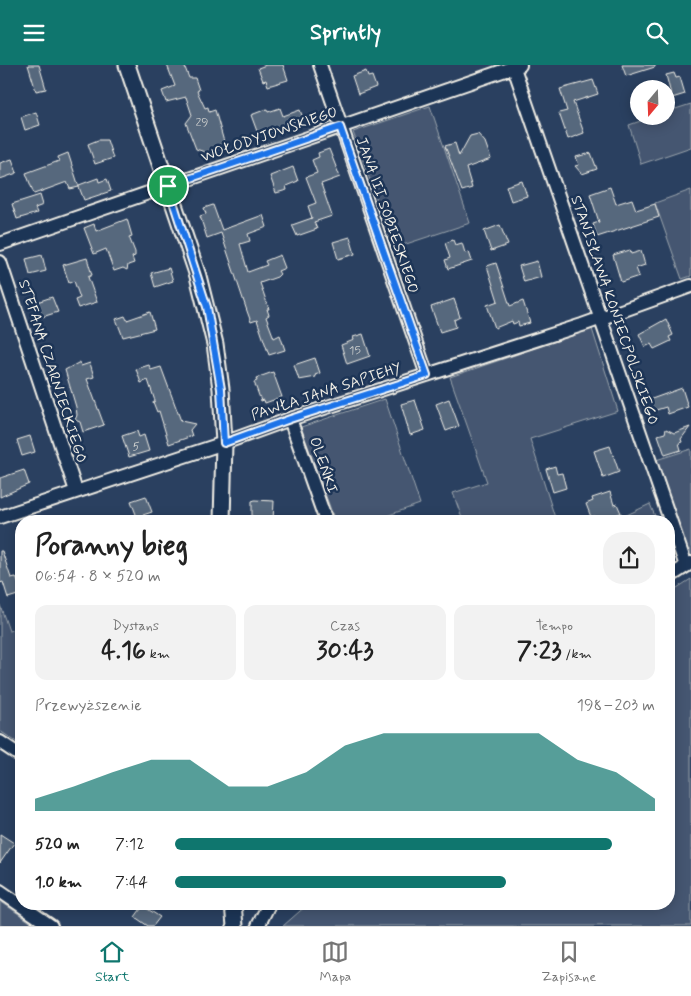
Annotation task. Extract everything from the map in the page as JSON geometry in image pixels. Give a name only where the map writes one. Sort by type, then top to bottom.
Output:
[{"type":"street","points":[[127,65],[207,307],[221,389],[224,443],[222,515]]},
{"type":"street","name":"JANA III SOBIESKIEGO","points":[[320,65],[427,375]]},
{"type":"street","name":"WOŁODYJOWSKIEGO","points":[[0,244],[516,66]]},
{"type":"street","name":"STANISŁAWA KONIECPOLSKIEGO","points":[[516,66],[670,515]]},
{"type":"street","name":"STEFANA CZARNIECKIEGO","points":[[0,261],[76,491]]},
{"type":"street","name":"PAWŁA JANA SAPIEHY","points":[[0,517],[691,286]]},
{"type":"street","name":"OLEŃKI","points":[[290,419],[324,515]]},
{"type":"street","name":"STANISŁAWA KONIECPOLSKIEGO","points":[[675,528],[688,565]]},
{"type":"street","points":[[675,573],[688,565]]},
{"type":"street","points":[[0,741],[15,752]]},
{"type":"street","points":[[0,891],[15,901]]},
{"type":"street","points":[[28,910],[51,926]]},
{"type":"street","points":[[234,910],[235,926]]},
{"type":"street","points":[[258,926],[266,910]]},
{"type":"shaded area","points":[[691,104],[691,147],[641,164],[629,125],[675,125],[675,109]]},
{"type":"shaded area","points":[[430,106],[470,223],[394,248],[353,132]]},
{"type":"shaded area","points":[[691,190],[691,276],[682,279],[655,203]]},
{"type":"shaded area","points":[[592,329],[618,411],[530,439],[554,515],[461,515],[453,493],[487,482],[450,377]]},
{"type":"shaded area","points":[[385,399],[420,504],[389,515],[333,515],[301,427]]},
{"type":"shaded area","points":[[691,449],[691,555],[690,556],[656,460]]},
{"type":"shaded area","points":[[650,504],[655,515],[627,515]]},
{"type":"shaded area","points":[[691,579],[691,926],[283,926],[301,910],[675,910],[675,589]]},
{"type":"shaded area","points":[[0,605],[9,631],[15,629],[15,741],[0,731]]},
{"type":"shaded area","points":[[0,901],[36,926],[0,926]]},
{"type":"building","points":[[28,65],[39,65],[46,89],[36,91]]},
{"type":"building","points":[[167,65],[184,65],[189,78],[195,78],[199,90],[197,91],[205,108],[208,107],[209,112],[215,110],[224,142],[221,143],[222,148],[208,153],[196,149],[186,123],[192,115],[186,97],[166,102],[162,91],[175,86]]},
{"type":"building","points":[[266,65],[283,65],[288,80],[268,86],[266,80],[263,81],[258,68]]},
{"type":"building","points":[[622,65],[655,65],[655,67],[626,76]]},
{"type":"building","points":[[366,71],[368,77],[372,76],[376,87],[358,94],[352,76]]},
{"type":"building","points":[[674,73],[676,78],[680,77],[685,94],[675,97],[675,80],[667,80],[666,75]]},
{"type":"building","points":[[593,80],[598,94],[573,102],[584,133],[568,139],[559,113],[567,111],[560,89]]},
{"type":"building","points":[[280,108],[283,116],[300,110],[303,118],[282,126],[284,128],[271,133],[270,130],[258,134],[251,115],[267,109],[268,112]]},
{"type":"building","points":[[36,112],[40,125],[25,130],[21,117]]},
{"type":"building","points":[[478,134],[485,142],[491,159],[466,168],[472,188],[462,191],[445,146],[455,143],[459,156],[470,136]]},
{"type":"building","points":[[98,140],[107,140],[113,158],[95,164],[88,144]]},
{"type":"building","points":[[329,149],[340,177],[321,184],[332,216],[314,222],[317,229],[297,236],[292,225],[312,218],[308,206],[316,203],[306,177],[317,173],[312,160],[319,157],[318,153]]},
{"type":"building","points":[[68,153],[79,187],[70,189],[67,182],[34,194],[26,173],[59,161],[58,157]]},
{"type":"building","points":[[591,153],[597,169],[582,174],[575,166],[579,165],[576,157]]},
{"type":"building","points":[[12,159],[17,173],[0,179],[0,163]]},
{"type":"building","points":[[293,167],[298,181],[286,186],[287,190],[276,193],[270,176]]},
{"type":"building","points":[[98,178],[99,182],[107,179],[111,191],[84,200],[79,185]]},
{"type":"building","points":[[522,181],[527,196],[511,201],[506,186]]},
{"type":"building","points":[[610,187],[616,204],[632,199],[636,210],[655,204],[659,217],[597,237],[593,224],[599,222],[590,194]]},
{"type":"building","points":[[40,195],[43,205],[35,208],[37,213],[17,219],[12,204]]},
{"type":"building","points":[[213,205],[222,230],[263,215],[267,227],[248,234],[250,241],[240,244],[248,272],[267,265],[265,261],[280,255],[285,268],[278,271],[280,274],[277,277],[260,283],[269,309],[267,309],[269,315],[266,317],[274,338],[280,335],[285,350],[269,355],[257,320],[251,322],[221,233],[207,238],[200,216],[206,214],[204,208]]},
{"type":"building","points":[[127,219],[132,236],[129,237],[135,252],[135,256],[132,257],[134,263],[128,265],[127,270],[123,268],[114,271],[106,249],[94,254],[84,228],[94,224],[96,231]]},
{"type":"building","points":[[500,225],[508,245],[491,251],[484,231]]},
{"type":"building","points":[[350,237],[355,254],[338,259],[333,242]]},
{"type":"building","points":[[453,240],[455,245],[462,243],[465,253],[469,252],[472,261],[448,269],[445,260],[450,258],[445,243]]},
{"type":"building","points":[[630,250],[631,254],[641,251],[645,265],[636,268],[639,276],[621,282],[613,255]]},
{"type":"building","points":[[42,255],[46,271],[30,275],[26,259]]},
{"type":"building","points":[[87,258],[92,275],[88,277],[97,302],[78,308],[75,300],[80,298],[74,281],[69,283],[63,265]]},
{"type":"building","points":[[537,261],[541,277],[524,282],[519,266]]},
{"type":"building","points":[[496,263],[510,306],[523,301],[530,323],[519,326],[518,322],[513,324],[512,321],[495,328],[487,305],[498,301],[487,266]]},
{"type":"building","points":[[169,268],[173,281],[155,287],[151,273]]},
{"type":"building","points":[[52,297],[58,312],[42,317],[37,302]]},
{"type":"building","points":[[454,299],[460,317],[454,320],[456,327],[440,332],[431,307]]},
{"type":"building","points":[[150,312],[155,329],[123,337],[116,319],[125,316],[127,320]]},
{"type":"building","points":[[666,319],[673,335],[669,337],[671,341],[654,349],[651,344],[645,347],[639,334]]},
{"type":"building","points":[[363,334],[370,356],[347,364],[341,345],[354,340],[353,337]]},
{"type":"building","points":[[315,358],[320,373],[315,375],[316,377],[299,380],[294,365]]},
{"type":"building","points":[[80,362],[81,366],[90,363],[94,377],[87,379],[104,425],[83,432],[80,422],[75,420],[77,415],[76,407],[65,370]]},
{"type":"building","points":[[149,365],[151,370],[161,367],[181,421],[195,424],[190,430],[192,436],[169,444],[159,411],[157,412],[153,402],[155,401],[148,380],[141,383],[136,369]]},
{"type":"building","points":[[273,372],[282,397],[265,403],[264,400],[261,401],[254,382],[257,381],[256,378]]},
{"type":"building","points":[[682,388],[688,407],[668,414],[666,407],[653,411],[649,400]]},
{"type":"building","points":[[449,399],[459,426],[446,431],[436,404]]},
{"type":"building","points":[[415,400],[425,430],[410,435],[401,404]]},
{"type":"building","points":[[690,427],[681,439],[682,442],[679,443],[681,450],[665,455],[658,435],[665,433],[666,429],[674,433]]},
{"type":"building","points":[[137,431],[139,437],[144,435],[149,451],[129,457],[122,436]]},
{"type":"building","points":[[30,436],[35,452],[22,456],[17,440]]},
{"type":"building","points":[[610,446],[619,472],[603,478],[594,451]]},
{"type":"building","points":[[555,466],[557,474],[562,473],[566,488],[553,492],[546,469]]},
{"type":"building","points":[[24,470],[29,484],[0,497],[0,478]]},
{"type":"building","points":[[610,492],[614,505],[617,504],[621,513],[615,515],[590,515],[586,504],[593,501],[592,498]]},
{"type":"building","points":[[146,496],[152,512],[136,515],[131,501]]},
{"type":"building","points":[[252,501],[274,501],[273,515],[252,515]]},
{"type":"building","points":[[0,551],[2,551],[11,578],[15,577],[15,596],[8,598],[3,582],[0,583]]},
{"type":"building","points":[[0,834],[14,843],[0,863]]},
{"type":"building","points":[[140,910],[149,910],[160,917],[153,926],[148,926],[135,917]]},
{"type":"route","points":[[340,127],[427,375],[290,419],[224,443],[221,389],[215,344],[207,307],[168,186],[340,127]]}]
